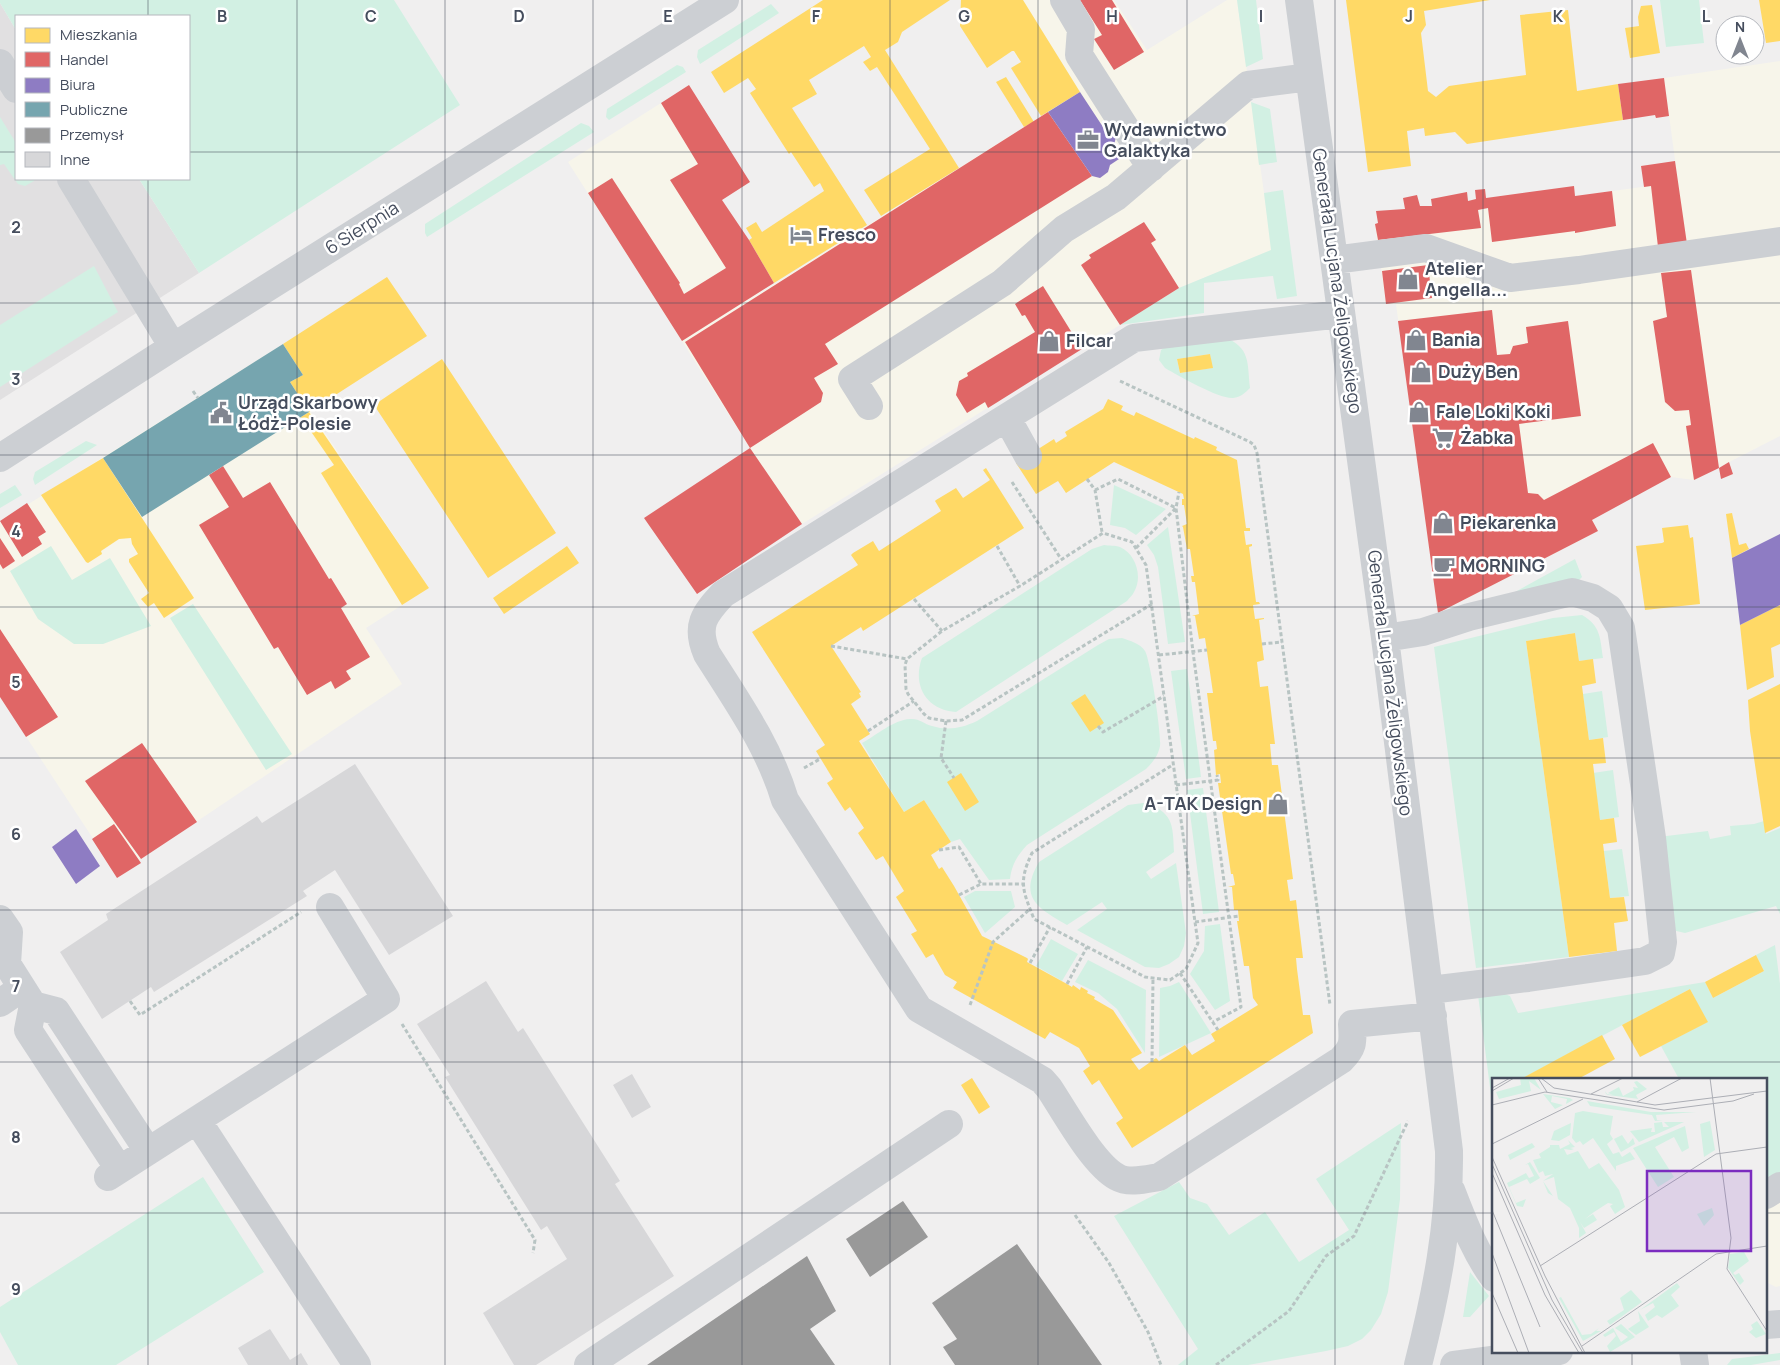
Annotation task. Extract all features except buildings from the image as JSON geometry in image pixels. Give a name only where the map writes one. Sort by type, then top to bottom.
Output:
[{"type":"street","name":"6 Sierpnia","points":[[0,458],[173,347],[726,0]]},
{"type":"street","points":[[1064,0],[1082,30],[1078,55],[1151,168]]},
{"type":"street","name":"Generała Lucjana Żeligowskiego","points":[[1299,0],[1385,638],[1449,1151],[1450,1187],[1445,1231],[1436,1287],[1418,1365]]},
{"type":"street","points":[[0,63],[15,87]]},
{"type":"street","points":[[869,406],[852,379],[1002,283],[1064,229],[1116,196],[1248,86],[1309,77]]},
{"type":"street","points":[[72,180],[173,347]]},
{"type":"street","points":[[1334,260],[1426,248],[1510,278],[1780,241]]},
{"type":"street","points":[[1341,314],[1134,338],[723,594],[711,606],[701,624],[701,640],[707,654],[760,740],[780,782],[785,800],[919,1009],[1042,1080],[1097,1162],[1118,1178],[1137,1180],[1159,1177],[1341,1060],[1353,1044],[1352,1024],[1538,977],[1645,961],[1661,953],[1663,942],[1652,838],[1621,628],[1609,608],[1593,598],[1572,592],[1469,617],[1423,632],[1385,638]]},
{"type":"street","points":[[1007,418],[1028,456]]},
{"type":"street","points":[[28,996],[28,1030],[113,1173],[386,999],[330,907]]},
{"type":"street","points":[[0,919],[9,932],[3,962],[28,996],[56,1011],[148,1151]]},
{"type":"street","points":[[0,1003],[28,996]]},
{"type":"street","points":[[197,1120],[357,1365]]},
{"type":"street","points":[[588,1365],[949,1124]]},
{"type":"street","points":[[1768,1194],[1780,1186]]},
{"type":"street","points":[[1450,1187],[1469,1235],[1492,1275]]},
{"type":"street","points":[[1454,1365],[1552,1352]]},
{"type":"street","points":[[1693,1352],[1695,1365]]},
{"type":"path","points":[[1119,381],[1254,445],[1259,463],[1332,1020],[1352,1024]]},
{"type":"path","points":[[193,391],[198,398]]},
{"type":"path","points":[[1087,479],[1095,490],[1102,532]]},
{"type":"path","points":[[1095,490],[1118,479],[1176,508]]},
{"type":"path","points":[[1011,480],[1061,559]]},
{"type":"path","points":[[1179,492],[1176,508],[1193,652],[1241,1007],[1213,1022]]},
{"type":"path","points":[[1136,548],[1176,508]]},
{"type":"path","points":[[1152,604],[962,720],[946,721],[929,718],[906,689],[905,665],[907,659],[942,631],[1020,586],[1103,533],[1132,542],[1146,565],[1152,604],[1164,696],[1174,764],[1198,943],[1186,969],[1170,980],[1145,977],[1034,919],[1024,893],[1024,870],[1032,853],[1174,764]]},
{"type":"path","points":[[997,546],[1020,586]]},
{"type":"path","points":[[914,599],[942,631]]},
{"type":"path","points":[[1262,644],[1282,642]]},
{"type":"path","points":[[831,646],[907,659]]},
{"type":"path","points":[[1159,655],[1207,650]]},
{"type":"path","points":[[1098,726],[1103,732],[1164,696]]},
{"type":"path","points":[[868,731],[914,701]]},
{"type":"path","points":[[946,721],[941,758],[954,778]]},
{"type":"path","points":[[1176,784],[1218,780],[1217,775]]},
{"type":"path","points":[[939,850],[959,847],[981,884]]},
{"type":"path","points":[[959,894],[981,884],[1024,884]]},
{"type":"path","points":[[130,1001],[140,1016],[310,906],[330,907]]},
{"type":"path","points":[[968,1008],[973,1000],[993,942],[1030,909]]},
{"type":"path","points":[[1195,922],[1239,916]]},
{"type":"path","points":[[1030,963],[1050,928]]},
{"type":"path","points":[[1067,984],[1087,947]]},
{"type":"path","points":[[1180,972],[1218,1030]]},
{"type":"path","points":[[1152,1062],[1153,978]]},
{"type":"path","points":[[386,999],[535,1240],[533,1253]]},
{"type":"path","points":[[1216,1365],[1289,1311],[1326,1256],[1354,1236],[1408,1121]]},
{"type":"path","points":[[1075,1215],[1109,1263],[1148,1332],[1161,1365]]},
{"type":"shaded area","points":[[981,0],[1114,0],[1147,50],[1227,0],[1237,0],[1272,250],[1179,288],[802,524],[750,448],[568,162],[661,103],[774,283],[743,304],[1051,110]]},
{"type":"shaded area","points":[[0,3],[15,28],[15,180],[140,180],[199,273],[0,400]]},
{"type":"shaded area","points":[[1780,61],[1780,436],[1694,480],[1671,477],[1592,519],[1598,531],[1438,613],[1396,304],[1386,304],[1375,224],[1678,182],[1664,78],[1753,65],[1765,65],[1765,63]]},
{"type":"shaded area","points":[[283,344],[303,375],[291,382],[429,588],[366,628],[402,684],[117,875],[0,697],[0,522]]},
{"type":"shaded area","points":[[1780,1172],[1780,1286],[1776,1287],[1768,1283],[1768,1179]]},
{"type":"green space","points":[[0,0],[394,0],[460,105],[199,273],[140,180],[190,180],[190,15],[15,15],[15,28]]},
{"type":"green space","points":[[1237,0],[1256,0],[1263,59],[1246,67]]},
{"type":"green space","points":[[1660,0],[1699,0],[1704,43],[1666,47]]},
{"type":"green space","points":[[771,4],[779,13],[700,64],[697,57],[698,50]]},
{"type":"green space","points":[[677,65],[683,67],[686,72],[609,120],[606,117],[607,109]]},
{"type":"green space","points":[[1251,102],[1270,109],[1277,162],[1259,165]]},
{"type":"green space","points":[[0,117],[15,141],[15,180],[4,164],[0,165]]},
{"type":"green space","points":[[581,123],[589,126],[594,132],[427,237],[425,224]]},
{"type":"green space","points":[[15,180],[34,180],[25,186],[18,184]]},
{"type":"green space","points":[[1283,190],[1297,296],[1277,299],[1273,276],[1204,283],[1204,313],[1120,325],[1179,288],[1271,250],[1264,193]]},
{"type":"green space","points":[[94,266],[118,312],[0,387],[0,325]]},
{"type":"green space","points":[[1224,337],[1233,341],[1239,346],[1246,357],[1250,388],[1238,397],[1218,395],[1165,368],[1159,360],[1161,350],[1169,344]],"holes":[[[1210,354],[1212,368],[1180,373],[1177,359]]]},
{"type":"green space","points":[[86,441],[97,445],[35,485],[33,479],[35,472]]},
{"type":"green space","points":[[15,485],[22,495],[0,508],[0,494]]},
{"type":"green space","points":[[1114,485],[1166,509],[1136,535],[1125,528],[1110,525]]},
{"type":"green space","points":[[1168,527],[1185,642],[1168,644],[1158,567],[1154,555],[1147,545]]},
{"type":"green space","points":[[1104,545],[1118,546],[1126,550],[1134,560],[1138,573],[1137,586],[1127,601],[956,712],[937,707],[929,701],[920,686],[919,668],[922,658],[1092,549]]},
{"type":"green space","points":[[51,546],[72,580],[110,558],[151,626],[103,644],[74,644],[38,619],[10,571]]},
{"type":"green space","points":[[1575,559],[1582,577],[1579,580],[1506,597]]},
{"type":"green space","points":[[193,604],[292,754],[266,770],[170,618]]},
{"type":"green space","points":[[1582,615],[1596,628],[1603,658],[1579,661],[1575,633],[1526,641],[1569,957],[1476,968],[1434,647],[1553,618]]},
{"type":"green space","points":[[1122,638],[1140,646],[1145,651],[1147,657],[1159,728],[1160,746],[1158,753],[1146,769],[1027,845],[1016,860],[1010,879],[989,880],[960,839],[951,842],[924,800],[904,812],[862,743],[891,725],[904,720],[916,719],[938,728],[955,728],[977,721],[1098,645],[1109,639]]},
{"type":"green space","points":[[1187,669],[1201,777],[1186,779],[1171,671]]},
{"type":"green space","points":[[1602,691],[1608,737],[1589,740],[1583,694]]},
{"type":"green space","points":[[1613,770],[1619,817],[1600,820],[1593,773]]},
{"type":"green space","points":[[1203,788],[1219,912],[1203,914],[1187,790]]},
{"type":"green space","points":[[1143,803],[1160,810],[1166,815],[1172,826],[1174,852],[1146,872],[1151,879],[1176,863],[1186,933],[1184,946],[1179,957],[1159,968],[1145,967],[1077,930],[1107,909],[1102,902],[1067,925],[1047,913],[1034,901],[1030,885],[1039,862],[1128,805]]},
{"type":"green space","points":[[1764,821],[1766,834],[1780,828],[1780,914],[1776,906],[1685,933],[1672,930],[1658,837],[1708,831],[1710,839],[1731,835],[1730,826],[1754,824]]},
{"type":"green space","points":[[1622,849],[1629,896],[1610,898],[1604,851]]},
{"type":"green space","points":[[975,891],[1011,891],[1015,907],[985,933],[964,897]]},
{"type":"green space","points":[[1220,924],[1230,1001],[1215,1010],[1190,974],[1204,951],[1205,926]]},
{"type":"green space","points":[[1051,939],[1078,954],[1062,981],[1036,966]]},
{"type":"green space","points":[[1775,945],[1780,984],[1780,1172],[1768,1179],[1768,1078],[1678,1078],[1661,1046],[1707,1022],[1690,989],[1523,1078],[1492,1078],[1491,1095],[1478,995],[1500,992],[1510,996],[1518,1013],[1705,982],[1713,998],[1764,971],[1756,955]]},
{"type":"green space","points":[[1088,960],[1146,990],[1145,1053],[1117,1009],[1098,993],[1075,982]]},
{"type":"green space","points":[[1179,982],[1211,1033],[1159,1057],[1160,988]]},
{"type":"green space","points":[[1401,1123],[1400,1199],[1388,1292],[1381,1314],[1371,1330],[1362,1339],[1348,1346],[1326,1351],[1248,1365],[1178,1365],[1198,1349],[1114,1216],[1179,1182],[1190,1198],[1207,1204],[1229,1235],[1265,1212],[1299,1262],[1349,1230],[1316,1179]]},
{"type":"green space","points":[[203,1177],[264,1272],[116,1365],[18,1365],[0,1332],[0,1307]]},
{"type":"green space","points":[[1470,1272],[1489,1296],[1470,1317],[1463,1317]]},
{"type":"green space","points":[[1780,1353],[1780,1360],[1751,1365],[1727,1365],[1732,1359]]},
{"type":"place","name":"Wydawnictwo Galaktyka","points":[[1088,140]]},
{"type":"place","name":"Fresco","points":[[801,235]]},
{"type":"place","name":"Atelier Angella...","points":[[1408,279]]},
{"type":"place","name":"Bania","points":[[1416,340]]},
{"type":"place","name":"Filcar","points":[[1049,341]]},
{"type":"place","name":"Duży Ben","points":[[1421,372]]},
{"type":"place","name":"Fale Loki Koki","points":[[1419,412]]},
{"type":"place","name":"Urząd Skarbowy Łódż-Polesie","points":[[221,413]]},
{"type":"place","name":"Żabka","points":[[1443,438]]},
{"type":"place","name":"Piekarenka","points":[[1443,523]]},
{"type":"place","name":"MORNING","points":[[1444,566]]},
{"type":"place","name":"A-TAK Design","points":[[1278,804]]}]
